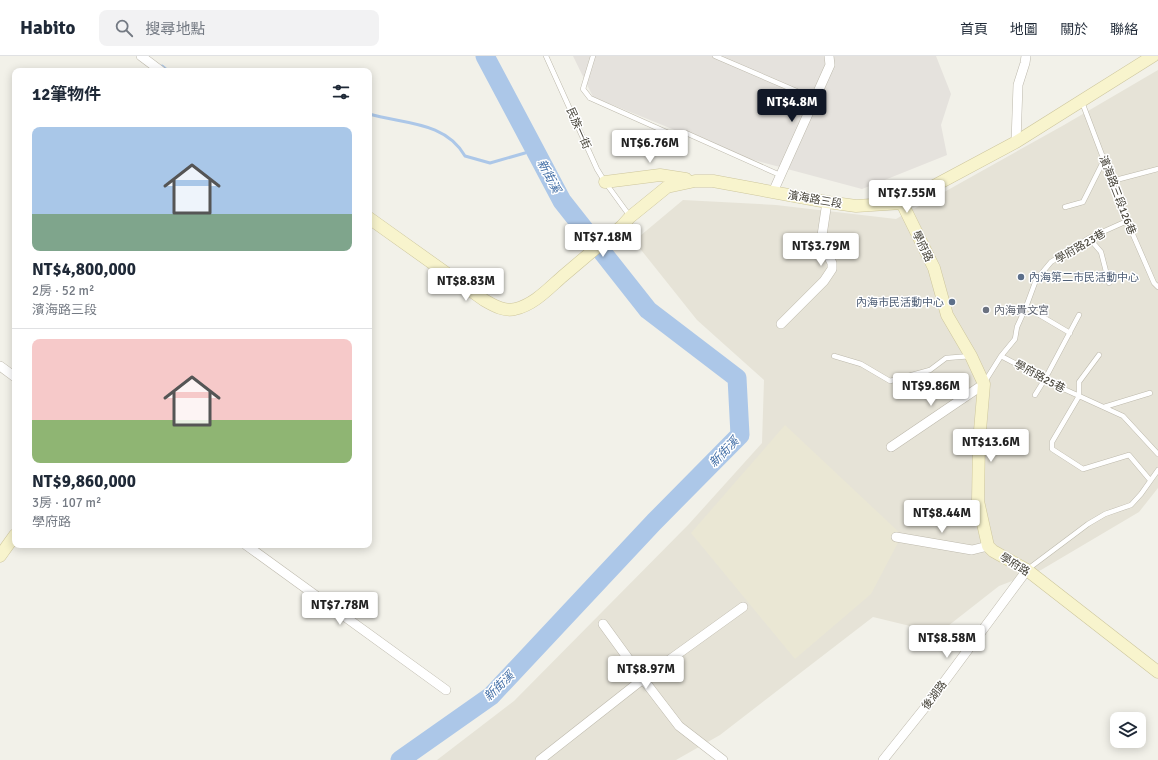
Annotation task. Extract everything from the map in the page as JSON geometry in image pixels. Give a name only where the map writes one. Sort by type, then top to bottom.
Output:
[{"type":"street","points":[[141,56],[157,68]]},
{"type":"street","points":[[773,192],[830,65],[829,56]]},
{"type":"street","points":[[1016,142],[1018,85],[1026,56]]},
{"type":"street","name":"濱海路三段","points":[[372,220],[484,300],[505,309],[515,309],[527,305],[542,294],[622,226],[630,217],[667,187],[695,181],[713,181],[856,206],[902,203],[1016,142],[1152,56]]},
{"type":"street","points":[[605,182],[660,175],[695,181]]},
{"type":"street","points":[[781,324],[824,281],[832,269],[832,263],[821,242],[827,202]]},
{"type":"street","name":"學府路","points":[[902,203],[934,268],[947,315],[984,384],[979,442],[978,501],[988,546],[993,551],[1027,570],[1158,672]]},
{"type":"street","points":[[0,366],[12,375]]},
{"type":"street","points":[[891,447],[984,384]]},
{"type":"street","points":[[896,537],[972,550],[988,546]]},
{"type":"street","points":[[0,556],[12,539]]},
{"type":"street","points":[[250,548],[446,690]]},
{"type":"street","name":"後湖路","points":[[884,760],[927,705],[1027,570]]},
{"type":"street","points":[[540,760],[643,680],[743,607]]},
{"type":"street","points":[[603,624],[643,680],[679,726],[723,760]]},
{"type":"lane","name":"民族一街","points":[[546,56],[597,169],[630,217]]},
{"type":"lane","points":[[593,56],[583,89],[590,98],[682,138],[686,133],[780,175]]},
{"type":"lane","points":[[715,56],[815,99]]},
{"type":"lane","name":"濱海路三段126巷","points":[[1081,101],[1127,221],[1154,283],[1158,287]]},
{"type":"lane","points":[[1065,207],[1083,202],[1104,160]]},
{"type":"lane","points":[[1112,181],[1158,169]]},
{"type":"lane","name":"學府路23巷","points":[[984,384],[1015,339],[1017,327],[1036,280],[1051,262],[1089,238],[1127,221]]},
{"type":"lane","points":[[1089,238],[1101,252],[1109,283]]},
{"type":"lane","points":[[1026,307],[1070,333]]},
{"type":"lane","points":[[1035,395],[1046,379],[1079,315]]},
{"type":"lane","points":[[1099,355],[1079,382],[1079,396],[1052,442],[1052,449],[1084,470],[1129,455],[1150,480]]},
{"type":"lane","points":[[834,356],[861,364],[890,381],[930,370],[946,358],[970,356]]},
{"type":"lane","name":"學府路25巷","points":[[1002,356],[1079,396]]},
{"type":"lane","points":[[1103,407],[1150,393]]},
{"type":"lane","points":[[1079,396],[1123,416],[1158,454]]},
{"type":"lane","points":[[1027,570],[1088,524],[1105,514],[1131,504],[1158,470]]},
{"type":"shaded area","points":[[573,56],[936,56],[951,94],[941,125],[947,155],[862,189],[739,156],[593,97]]},
{"type":"shaded area","points":[[1158,70],[1158,488],[1139,512],[1041,570],[999,586],[939,633],[873,617],[720,735],[676,760],[437,760],[514,701],[689,524],[762,443],[764,380],[697,320],[634,241],[683,200],[776,205],[896,219],[1064,125]]},
{"type":"shaded area","points":[[785,425],[902,535],[871,594],[795,659],[691,533]]},
{"type":"waterway","name":"新街溪","points":[[400,760],[491,696],[654,522],[740,435],[737,378],[648,310],[562,201],[485,56]]},
{"type":"waterway","points":[[372,115],[409,122],[435,130],[446,136],[457,145],[465,156],[490,163],[525,153]]},
{"type":"place","name":"內海第二市民活動中心","points":[[1021,277]]},
{"type":"place","name":"內海市民活動中心","points":[[952,302]]},
{"type":"place","name":"內海貴文宮","points":[[986,310]]}]
